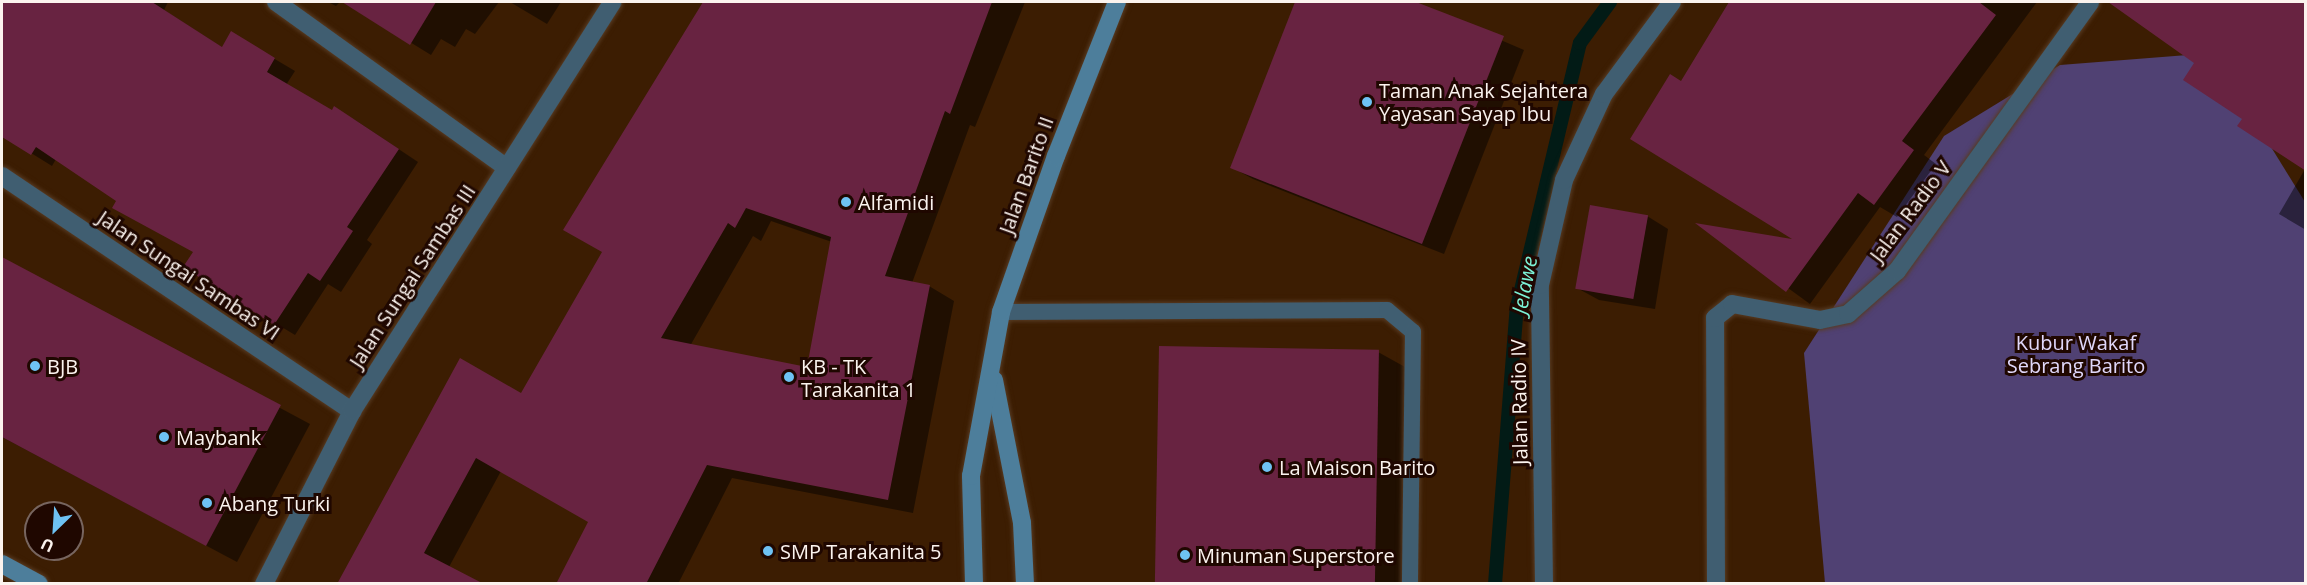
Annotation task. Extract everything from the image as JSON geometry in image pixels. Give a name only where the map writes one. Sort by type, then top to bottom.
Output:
[{"type":"street","points":[[276,2],[507,168]]},
{"type":"street","name":"Jalan Sungai Sambas III","points":[[264,584],[352,411],[613,2]]},
{"type":"street","name":"Jalan Barito II","points":[[974,584],[971,476],[1001,312],[1056,156],[1117,2]]},
{"type":"street","name":"Jalan Radio IV","points":[[1544,584],[1540,285],[1564,180],[1574,158],[1604,94],[1672,2]]},
{"type":"street","name":"Jalan Radio V","points":[[1716,584],[1715,318],[1732,304],[1820,320],[1848,314],[1897,271],[2090,2]]},
{"type":"street","name":"Jalan Sungai Sambas VI","points":[[2,176],[352,411]]},
{"type":"street","name":"Jalan Barito II","points":[[992,369],[1022,524],[1025,584]]},
{"type":"street","points":[[2,564],[39,584]]},
{"type":"lane","points":[[1001,312],[1388,310],[1413,332],[1410,584]]},
{"type":"green space","name":"Kubur Wakaf Sebrang Barito","points":[[2213,53],[2305,202],[2305,583],[1825,583],[1804,353],[1944,136],[2060,65]]},
{"type":"building","points":[[2,2],[152,2],[222,47],[231,31],[275,58],[267,72],[332,110],[334,106],[399,149],[347,227],[353,231],[320,281],[308,273],[274,325],[183,267],[193,252],[112,208],[116,201],[36,147],[31,155],[2,137]]},
{"type":"building","points":[[342,2],[436,2],[410,45]]},
{"type":"building","points":[[703,2],[992,2],[950,114],[945,111],[885,276],[930,285],[888,500],[707,465],[646,584],[556,584],[588,522],[476,458],[424,553],[484,584],[337,584],[460,358],[521,393],[602,252],[563,230]],"holes":[[[746,208],[831,237],[807,367],[661,338],[728,223],[735,228]]]},
{"type":"building","name":"Taman Anak Sejahtera Yayasan Sayap Ibu","points":[[1295,2],[1416,2],[1504,36],[1422,244],[1230,168]]},
{"type":"building","points":[[1729,2],[1979,2],[1996,15],[1902,141],[1914,150],[1874,205],[1858,193],[1786,292],[1695,223],[1792,239],[1630,139],[1670,74],[1681,81]]},
{"type":"building","points":[[2108,2],[2306,2],[2306,171],[2237,126],[2242,119],[2183,80],[2194,63]]},
{"type":"building","points":[[1590,205],[1648,215],[1633,299],[1575,289]]},
{"type":"building","points":[[2,257],[281,405],[206,546],[2,437]]},
{"type":"building","name":"La Maison Barito","points":[[1159,346],[1379,350],[1375,584],[1155,584]]},
{"type":"waterway","name":"Jelawe","points":[[1495,584],[1517,307],[1580,43],[1610,2]]},
{"type":"place","name":"Taman Anak Sejahtera Yayasan Sayap Ibu","points":[[1367,102]]},
{"type":"place","name":"Alfamidi","points":[[846,202]]},
{"type":"place","name":"BJB","points":[[35,366]]},
{"type":"place","name":"KB - TK Tarakanita 1","points":[[789,377]]},
{"type":"place","name":"Maybank","points":[[164,437]]},
{"type":"place","name":"La Maison Barito","points":[[1267,467]]},
{"type":"place","name":"Abang Turki","points":[[207,503]]},
{"type":"place","name":"SMP Tarakanita 5","points":[[768,551]]},
{"type":"place","name":"Minuman Superstore","points":[[1185,555]]}]
